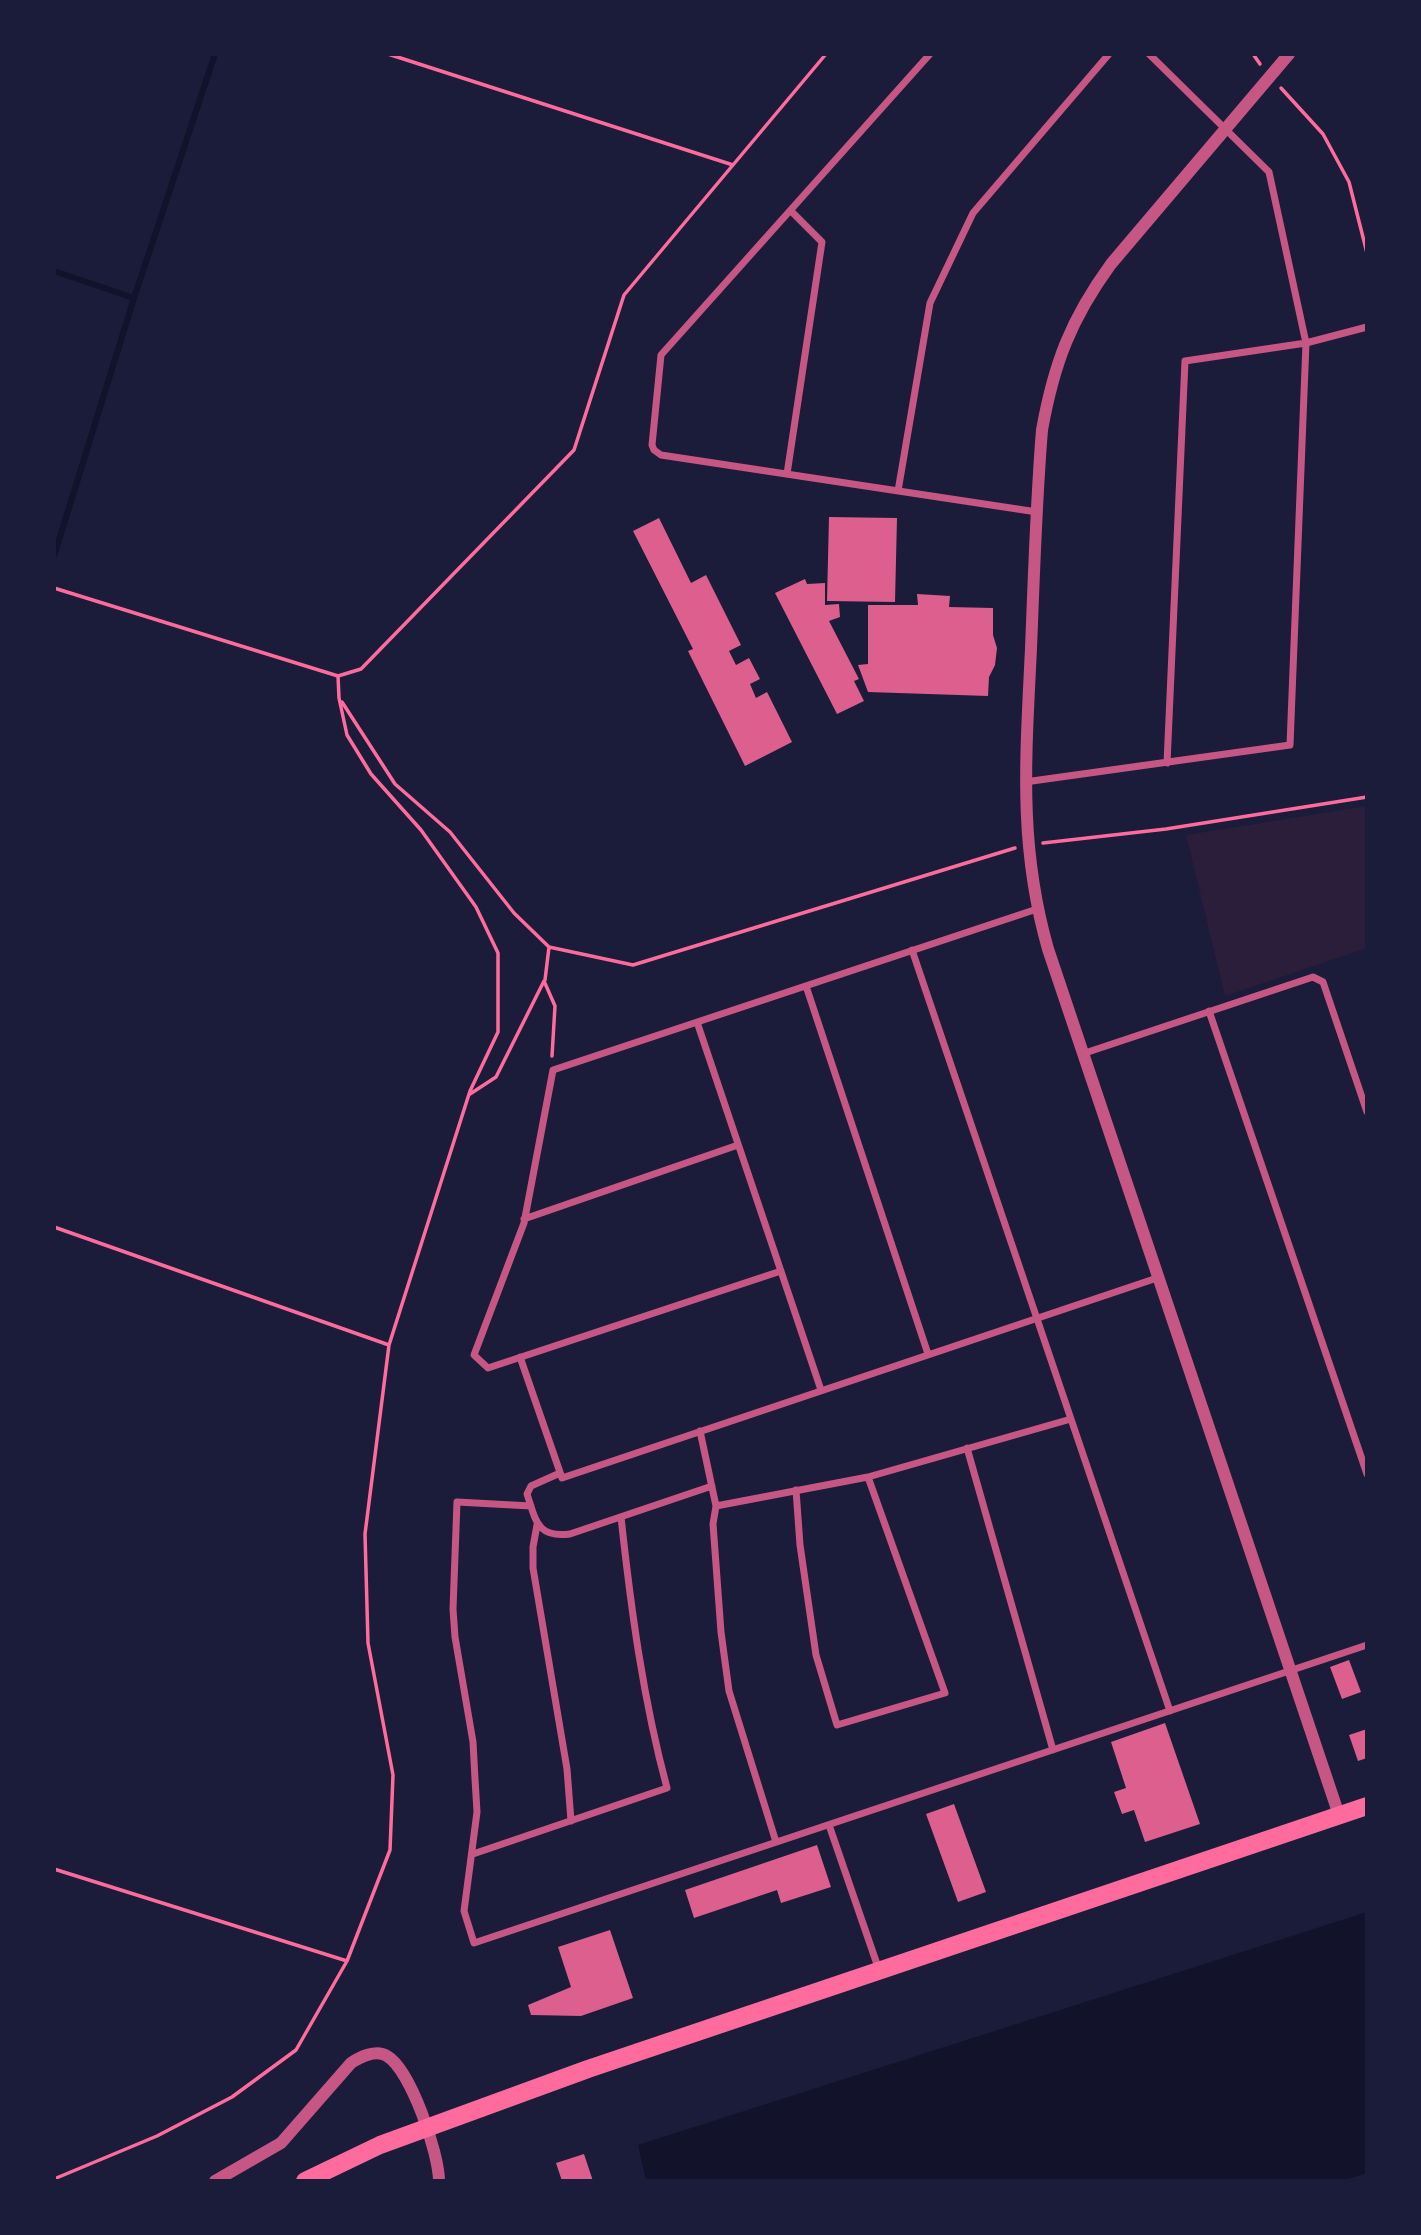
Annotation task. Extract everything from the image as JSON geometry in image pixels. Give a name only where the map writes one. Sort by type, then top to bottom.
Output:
[{"type":"main road","points":[[305,2181],[354,2156],[426,2127],[588,2069],[1367,1806]]},
{"type":"street","points":[[930,54],[661,355],[652,445],[654,450],[662,454],[1037,512]]},
{"type":"street","points":[[898,491],[930,303],[967,225],[973,213],[1109,54]]},
{"type":"street","points":[[1025,783],[1290,745],[1306,344],[1269,172],[1149,54]]},
{"type":"street","points":[[1289,54],[1111,264],[1086,298],[1058,359],[1042,430],[1025,783],[1027,844],[1037,909],[1082,1054],[1339,1815]]},
{"type":"street","points":[[788,474],[822,242],[791,211]]},
{"type":"street","points":[[1167,762],[1185,361],[1306,344],[1367,327]]},
{"type":"street","points":[[781,1271],[488,1368],[474,1355],[524,1219],[554,1070],[1037,909]]},
{"type":"street","points":[[912,950],[1170,1711]]},
{"type":"street","points":[[1082,1054],[1313,976],[1323,982],[1367,1112]]},
{"type":"street","points":[[806,986],[928,1354]]},
{"type":"street","points":[[1209,1011],[1367,1474]]},
{"type":"street","points":[[697,1022],[821,1391]]},
{"type":"street","points":[[524,1219],[738,1145]]},
{"type":"street","points":[[520,1357],[562,1478],[1157,1278]]},
{"type":"street","points":[[716,1506],[868,1477],[1071,1419]]},
{"type":"street","points":[[700,1431],[716,1506],[713,1524],[721,1632],[729,1691],[776,1842]]},
{"type":"street","points":[[967,1448],[1053,1750]]},
{"type":"street","points":[[560,1473],[531,1486],[527,1494],[537,1525],[533,1568],[567,1769],[571,1821]]},
{"type":"street","points":[[796,1490],[800,1545],[816,1655],[837,1725],[945,1693],[868,1477]]},
{"type":"street","points":[[537,1525],[554,1536],[570,1534],[712,1486]]},
{"type":"street","points":[[531,1506],[457,1502],[453,1609],[455,1637],[473,1742],[477,1812],[464,1911],[474,1943],[1367,1645]]},
{"type":"street","points":[[473,1854],[667,1788],[653,1735],[633,1625],[621,1517]]},
{"type":"street","points":[[829,1825],[879,1971]]},
{"type":"street","points":[[215,2181],[281,2143],[351,2063],[360,2057],[374,2054],[386,2055],[405,2074],[438,2161],[439,2181]]},
{"type":"path","points":[[388,54],[733,165]]},
{"type":"path","points":[[56,589],[338,676],[361,669],[574,450],[624,296],[827,54]]},
{"type":"path","points":[[1253,54],[1270,77],[1323,134],[1349,182],[1367,253]]},
{"type":"path","points":[[54,2179],[157,2136],[232,2097],[296,2050],[347,1961],[390,1850],[393,1775],[368,1643],[365,1534],[388,1345],[468,1096],[498,1032],[498,953],[476,907],[421,830],[371,774],[347,735],[339,698],[338,676]]},
{"type":"path","points":[[339,698],[395,784],[450,832],[514,913],[549,947],[633,965],[1027,844],[1166,830],[1367,797]]},
{"type":"path","points":[[468,1096],[496,1077],[544,981],[549,947]]},
{"type":"path","points":[[544,981],[555,1006],[551,1065],[554,1070]]},
{"type":"path","points":[[54,1227],[388,1345]]},
{"type":"path","points":[[54,1869],[347,1961]]},
{"type":"shaded area","points":[[1367,806],[1367,948],[1225,996],[1186,835]]},
{"type":"shaded area","points":[[1367,1912],[1367,2173],[1342,2181],[646,2181],[638,2145]]},
{"type":"building","points":[[829,517],[897,518],[895,602],[827,601]]},
{"type":"building","points":[[659,518],[691,583],[706,575],[741,645],[729,651],[736,665],[749,658],[760,679],[750,684],[756,698],[767,692],[792,742],[745,766],[688,651],[693,649],[633,531]]},
{"type":"building","points":[[805,579],[807,584],[825,583],[825,605],[839,604],[840,617],[829,621],[859,679],[854,681],[864,701],[837,714],[775,593]]},
{"type":"building","points":[[917,594],[950,596],[949,607],[993,608],[993,635],[997,648],[995,665],[989,677],[988,696],[868,692],[858,665],[868,664],[868,605],[918,605]]},
{"type":"building","points":[[1349,1660],[1361,1692],[1342,1699],[1330,1667]]},
{"type":"building","points":[[1165,1723],[1200,1824],[1145,1842],[1134,1810],[1122,1814],[1114,1792],[1126,1788],[1111,1742]]},
{"type":"building","points":[[1367,1729],[1367,1758],[1358,1761],[1349,1735]]},
{"type":"building","points":[[954,1804],[986,1892],[958,1902],[926,1814]]},
{"type":"building","points":[[817,1845],[831,1887],[781,1903],[777,1890],[694,1918],[685,1890]]},
{"type":"building","points":[[610,1930],[633,1998],[581,2016],[531,2015],[528,2005],[571,1987],[558,1947]]},
{"type":"building","points":[[584,2154],[593,2181],[562,2181],[556,2163]]},
{"type":"waterway","points":[[54,556],[134,298],[215,54]]},
{"type":"waterway","points":[[54,271],[134,298]]}]
